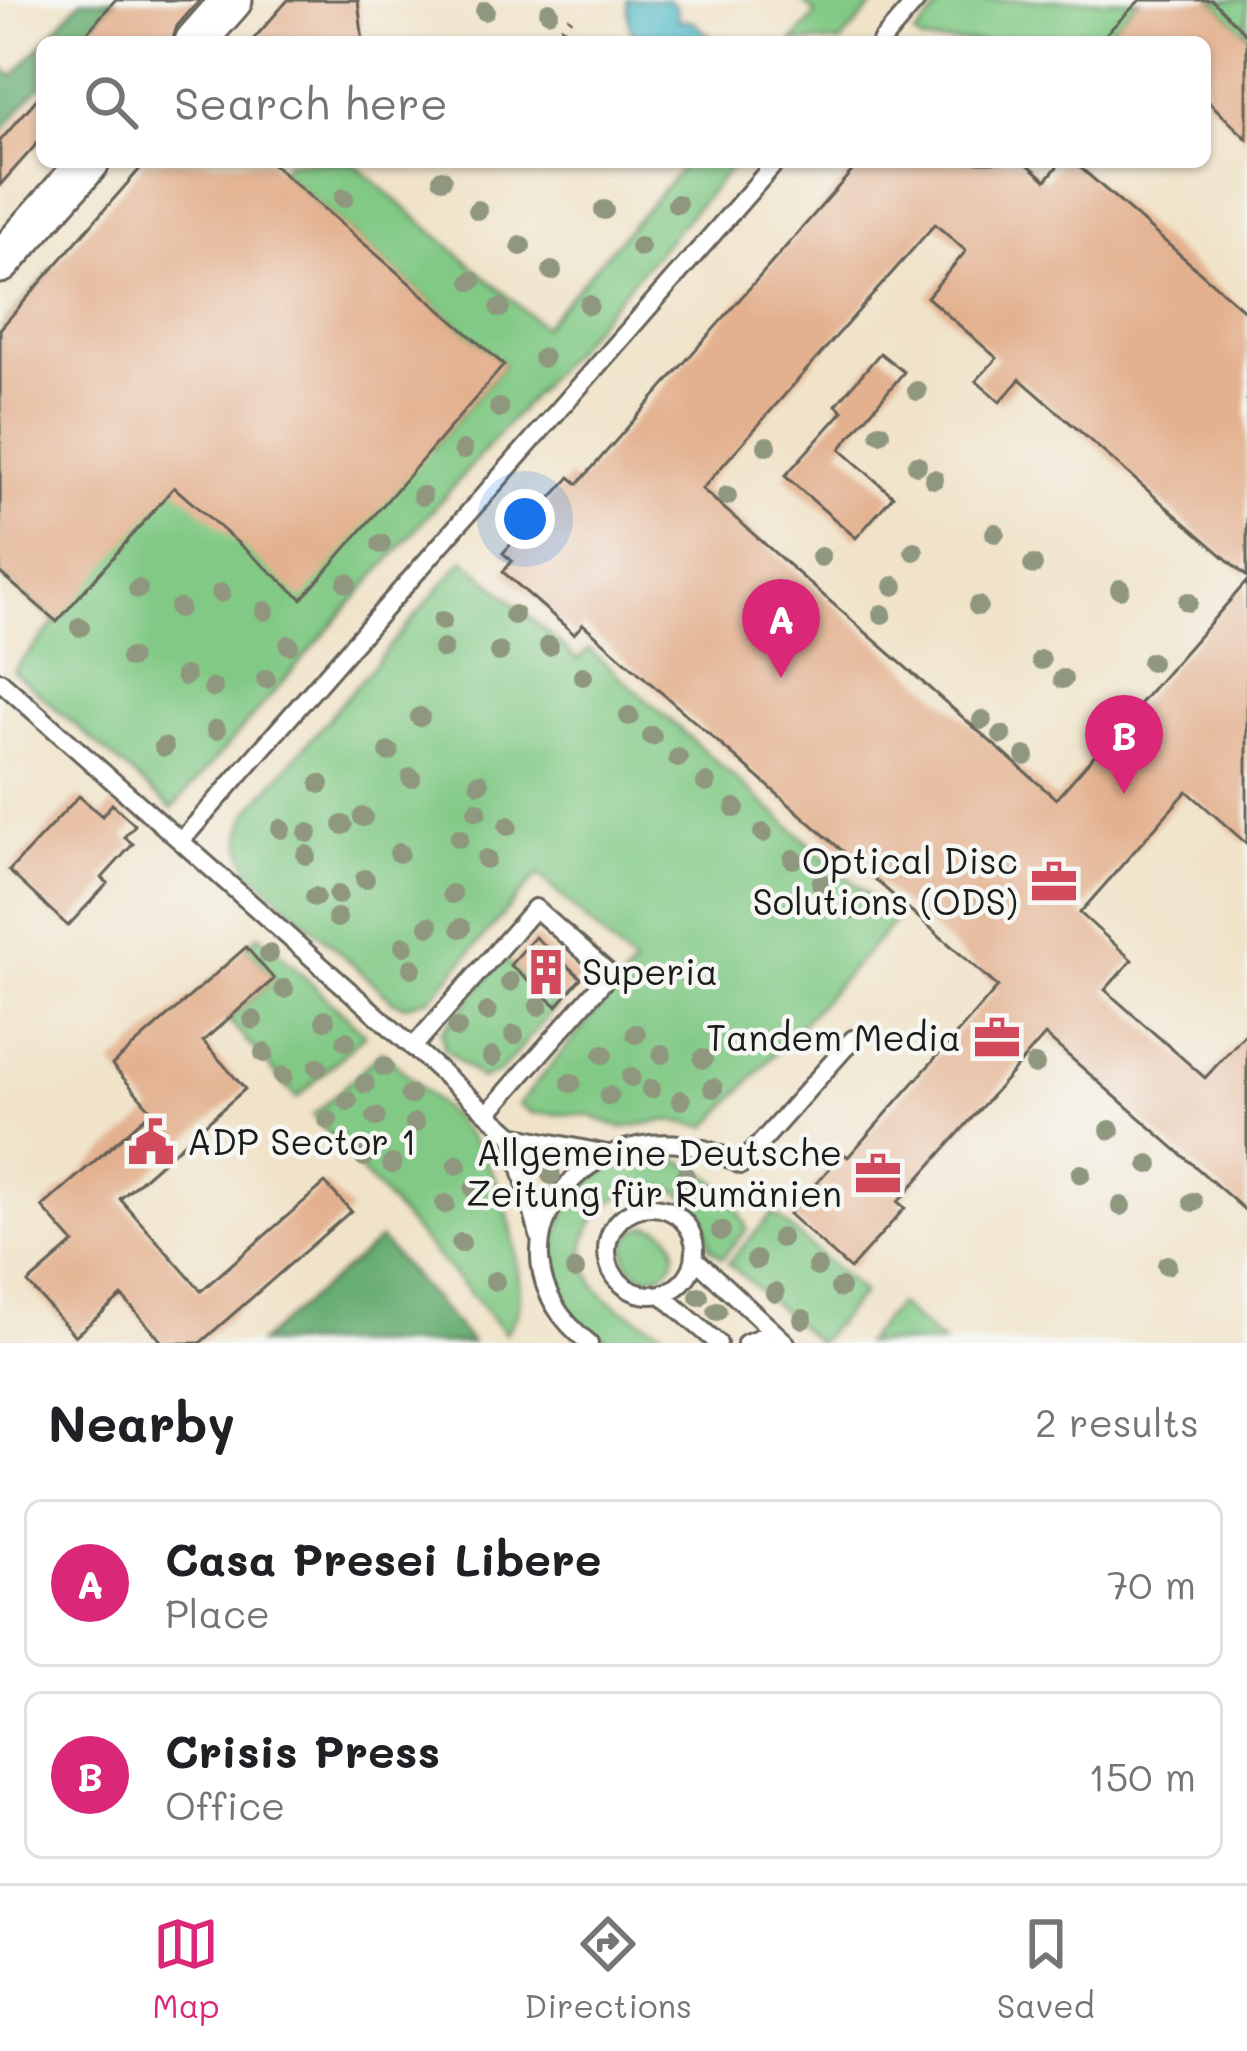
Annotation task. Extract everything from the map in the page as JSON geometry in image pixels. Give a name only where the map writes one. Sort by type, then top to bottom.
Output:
[{"type":"street","points":[[200,36],[232,0]]},
{"type":"street","points":[[0,263],[84,168]]},
{"type":"lane","points":[[886,36],[917,0]]},
{"type":"lane","points":[[181,841],[771,168]]},
{"type":"lane","points":[[0,681],[512,1135],[608,1154]]},
{"type":"lane","points":[[413,1047],[535,908],[610,974],[488,1113]]},
{"type":"lane","points":[[542,1245],[562,1190],[583,1168],[608,1154],[634,1144],[688,1141],[741,1165],[853,1039]]},
{"type":"lane","points":[[512,1135],[542,1245],[542,1276],[569,1328],[589,1343]]},
{"type":"lane","points":[[644,1208],[671,1212],[691,1231],[695,1259],[684,1282],[662,1294],[634,1292],[613,1274],[607,1246],[619,1221],[644,1208]]},
{"type":"lane","points":[[695,1259],[779,1337]]},
{"type":"lane","points":[[662,1294],[718,1343]]},
{"type":"lane","points":[[746,1343],[779,1337]]},
{"type":"path","points":[[556,36],[571,18]]},
{"type":"green space","points":[[81,0],[115,0],[84,36],[49,36]]},
{"type":"green space","points":[[801,0],[878,0],[846,36],[797,36],[816,14]]},
{"type":"green space","points":[[946,0],[1140,0],[1104,36],[915,36]]},
{"type":"green space","points":[[1212,0],[1247,0],[1247,35]]},
{"type":"green space","points":[[36,51],[36,91],[0,133],[0,66],[13,76]]},
{"type":"green space","points":[[359,168],[543,327],[682,168],[731,168],[172,809],[13,671],[56,622],[0,573],[0,329],[51,270],[275,465],[351,378],[432,449],[504,365],[280,171]]},
{"type":"green space","points":[[464,559],[578,660],[589,649],[896,920],[708,1127],[669,1120],[622,1128],[588,1115],[532,1113],[518,1105],[634,966],[538,874],[432,997],[405,1006],[393,1001],[250,871],[242,842],[249,812]]},
{"type":"green space","points":[[259,934],[365,1034],[297,1098],[228,1020],[274,979],[246,947]]},
{"type":"green space","points":[[504,959],[557,1006],[500,1072],[481,1079],[444,1048],[442,1031]]},
{"type":"green space","points":[[382,1051],[474,1142],[501,1193],[520,1292],[516,1317],[505,1333],[313,1116]]},
{"type":"green space","points":[[661,1155],[714,1180],[747,1229],[722,1258],[709,1247],[697,1210],[676,1191],[650,1187],[623,1194],[601,1212],[587,1236],[586,1265],[603,1295],[682,1343],[617,1342],[587,1328],[566,1304],[556,1275],[556,1243],[566,1211],[587,1184],[619,1164]]},
{"type":"green space","points":[[773,1213],[863,1293],[818,1343],[728,1263]]},
{"type":"green space","points":[[650,1226],[668,1233],[675,1251],[668,1269],[650,1276],[632,1269],[625,1251],[632,1233]]},
{"type":"green space","points":[[380,1239],[472,1343],[258,1343]]},
{"type":"green space","points":[[898,1304],[943,1343],[864,1343]]},
{"type":"water","points":[[627,0],[668,0],[677,8],[678,21],[691,20],[710,36],[638,36],[630,29]]},
{"type":"building","points":[[115,0],[200,0],[174,36],[84,36]]},
{"type":"building","points":[[288,0],[358,0],[362,36],[256,36]]},
{"type":"building","points":[[1140,0],[1212,0],[1247,35],[1247,139],[1211,104],[1211,36],[1104,36]]},
{"type":"building","points":[[36,100],[36,145],[0,185],[0,141]]},
{"type":"building","points":[[141,168],[277,168],[504,365],[302,599],[174,487],[57,622],[0,573],[0,329]]},
{"type":"building","points":[[855,168],[1032,168],[1046,180],[1056,168],[1081,168],[1247,313],[1247,577],[1020,379],[1000,402],[976,381],[997,358],[927,297],[966,251],[935,224],[702,489],[1056,799],[1247,581],[1247,844],[1187,791],[1080,913],[1132,960],[1105,990],[1205,1078],[1247,1032],[1247,1212],[1045,1035],[898,1202],[905,1208],[850,1269],[789,1214],[843,1153],[848,1157],[998,987],[583,624],[574,634],[503,572],[512,561],[503,553],[570,477],[578,484]]},
{"type":"building","points":[[880,353],[904,372],[840,449],[893,496],[856,538],[785,476],[843,411],[836,405]]},
{"type":"building","points":[[79,796],[102,816],[112,804],[135,825],[124,837],[133,844],[102,878],[108,883],[68,926],[9,871]]},
{"type":"building","name":"Superia","points":[[535,937],[581,978],[557,1006],[510,965]]},
{"type":"building","name":"ADP Sector 1","points":[[246,947],[274,979],[203,1041],[245,1089],[120,1199],[201,1291],[325,1183],[351,1211],[200,1343],[163,1343],[122,1296],[75,1336],[28,1283],[74,1243],[42,1207],[152,1111],[112,1065]]},
{"type":"place","name":"Casa Presei Libere","points":[[781,678]]},
{"type":"place","name":"Crisis Press","points":[[1124,794]]},
{"type":"place","name":"Optical Disc Solutions (ODS)","points":[[1054,882]]},
{"type":"place","name":"Superia","points":[[546,972]]},
{"type":"place","name":"Tandem Media","points":[[997,1038]]},
{"type":"place","name":"ADP Sector 1","points":[[151,1142]]},
{"type":"place","name":"Allgemeine Deutsche Zeitung für Rumänien","points":[[878,1174]]}]
